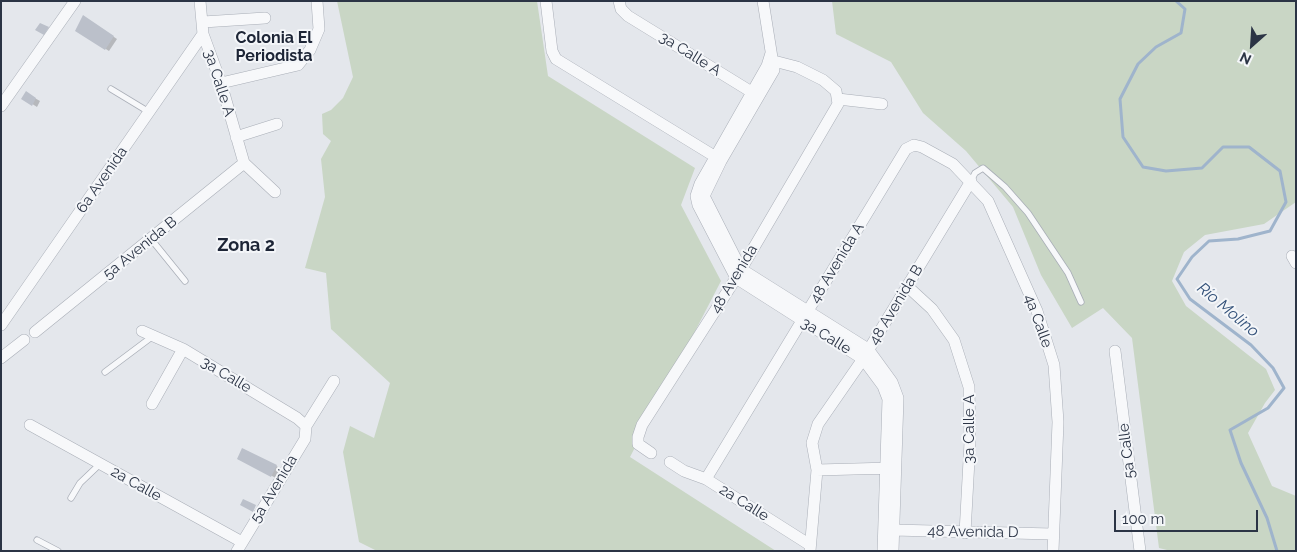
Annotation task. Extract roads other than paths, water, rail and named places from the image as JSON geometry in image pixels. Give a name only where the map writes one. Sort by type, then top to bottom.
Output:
[{"type":"street","points":[[1,106],[75,1]]},
{"type":"street","name":"3a Calle A","points":[[200,1],[203,28],[244,163]]},
{"type":"street","points":[[221,83],[298,65],[315,39],[319,29],[317,1]]},
{"type":"street","points":[[546,1],[552,52],[556,59],[717,158]]},
{"type":"street","points":[[738,274],[704,196],[717,158],[756,94],[772,56],[764,4],[752,1]]},
{"type":"street","name":"3a Calle A","points":[[620,5],[628,16],[756,94]]},
{"type":"street","points":[[203,28],[265,18]]},
{"type":"street","name":"6a Avenida","points":[[1,325],[149,112],[203,28]]},
{"type":"street","points":[[772,56],[823,80],[836,91],[838,99],[882,104]]},
{"type":"street","name":"48 Avenida","points":[[651,453],[638,444],[642,425],[738,274],[836,108],[838,99]]},
{"type":"street","points":[[236,136],[277,124]]},
{"type":"street","name":"4a Calle","points":[[906,149],[914,145],[922,147],[953,164],[988,201],[1037,311],[1054,365],[1058,422],[1052,534],[1053,551]]},
{"type":"street","name":"48 Avenida A","points":[[706,479],[906,149]]},
{"type":"street","points":[[244,163],[275,192]]},
{"type":"street","name":"5a Avenida B","points":[[35,332],[244,163]]},
{"type":"street","name":"48 Avenida B","points":[[810,548],[817,470],[812,443],[818,424],[866,354],[971,181]]},
{"type":"street","name":"3a Calle","points":[[738,274],[866,354],[892,382],[898,398],[883,551]]},
{"type":"street","name":"3a Calle A","points":[[907,286],[932,309],[954,340],[969,387],[970,442],[965,533]]},
{"type":"street","name":"3a Calle","points":[[142,331],[183,349],[297,418],[306,426]]},
{"type":"street","points":[[1,358],[24,340]]},
{"type":"street","points":[[152,404],[183,349]]},
{"type":"street","name":"5a Calle","points":[[1115,351],[1140,551]]},
{"type":"street","name":"5a Avenida","points":[[240,546],[305,439],[306,426],[334,381]]},
{"type":"street","name":"2a Calle","points":[[30,426],[100,464],[240,546]]},
{"type":"street","name":"2a Calle","points":[[670,462],[706,479],[810,548]]},
{"type":"street","points":[[817,470],[891,468]]},
{"type":"street","name":"3a Calle","points":[[891,468],[893,551]]},
{"type":"street","name":"48 Avenida D","points":[[893,530],[1052,534]]},
{"type":"lane","points":[[111,89],[149,112]]},
{"type":"lane","points":[[971,181],[975,173],[982,168],[1005,187],[1028,213],[1064,266],[1081,302]]},
{"type":"lane","points":[[151,239],[185,281]]},
{"type":"lane","points":[[105,372],[154,336]]},
{"type":"lane","points":[[71,498],[80,483],[100,464]]},
{"type":"lane","points":[[37,540],[58,551]]},
{"type":"waterway","name":"Río Molino","points":[[1176,1],[1185,9],[1181,33],[1156,47],[1138,64],[1120,99],[1123,137],[1143,167],[1166,171],[1202,168],[1223,147],[1249,147],[1280,171],[1286,202],[1270,231],[1238,239],[1209,241],[1192,257],[1177,279],[1190,299],[1251,345],[1273,368],[1284,388],[1268,408],[1230,430],[1241,463],[1267,518],[1277,551]]},
{"type":"district","name":"Colonia El Periodista","points":[[274,47]]},
{"type":"district","name":"Zona 2","points":[[246,246]]}]
